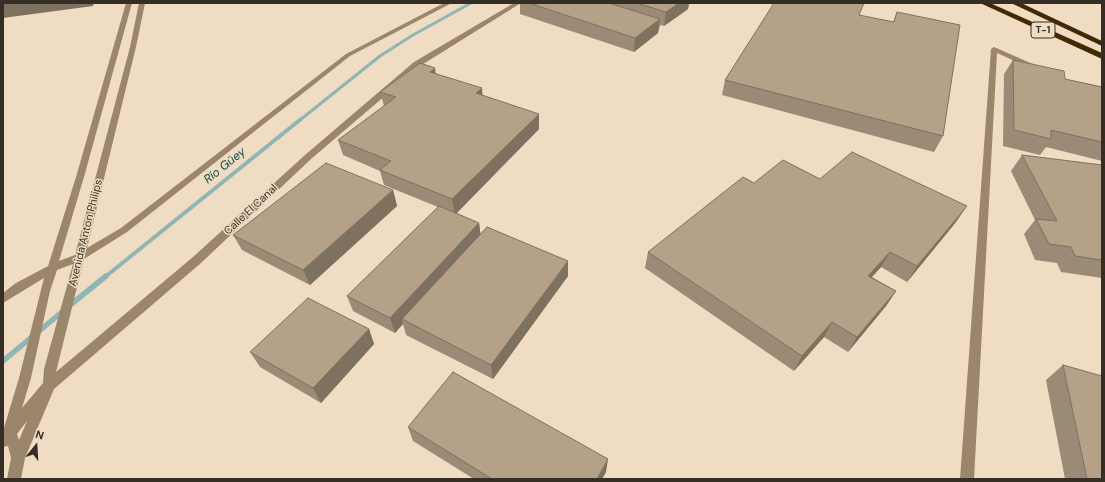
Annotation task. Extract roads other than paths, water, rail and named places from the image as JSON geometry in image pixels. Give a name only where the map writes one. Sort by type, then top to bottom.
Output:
[{"type":"highway","name":"T-1","points":[[984,3],[1102,56]]},
{"type":"highway","name":"T-1","points":[[1014,3],[1102,44]]},
{"type":"street","name":"Avenida Anton Philips","points":[[18,458],[7,436],[25,378],[45,291],[129,3]]},
{"type":"street","name":"Avenida Anton Philips","points":[[14,479],[18,458],[49,385],[50,369],[74,282],[131,54],[142,3]]},
{"type":"street","points":[[3,299],[20,286],[52,268],[80,257],[124,230],[348,55],[449,3]]},
{"type":"street","name":"Calle El Canal","points":[[7,436],[49,385],[197,260],[308,157],[416,64],[518,3]]},
{"type":"street","points":[[967,479],[994,49],[1046,71]]},
{"type":"waterway","name":"Río Güey","points":[[300,120],[380,56],[413,35],[471,3]]},
{"type":"waterway","name":"Río Güey","points":[[105,277],[301,119]]},
{"type":"waterway","name":"Río Güey","points":[[69,306],[106,276]]},
{"type":"waterway","name":"Río Güey","points":[[38,332],[63,311]]},
{"type":"waterway","name":"Río Güey","points":[[3,361],[33,336]]}]
